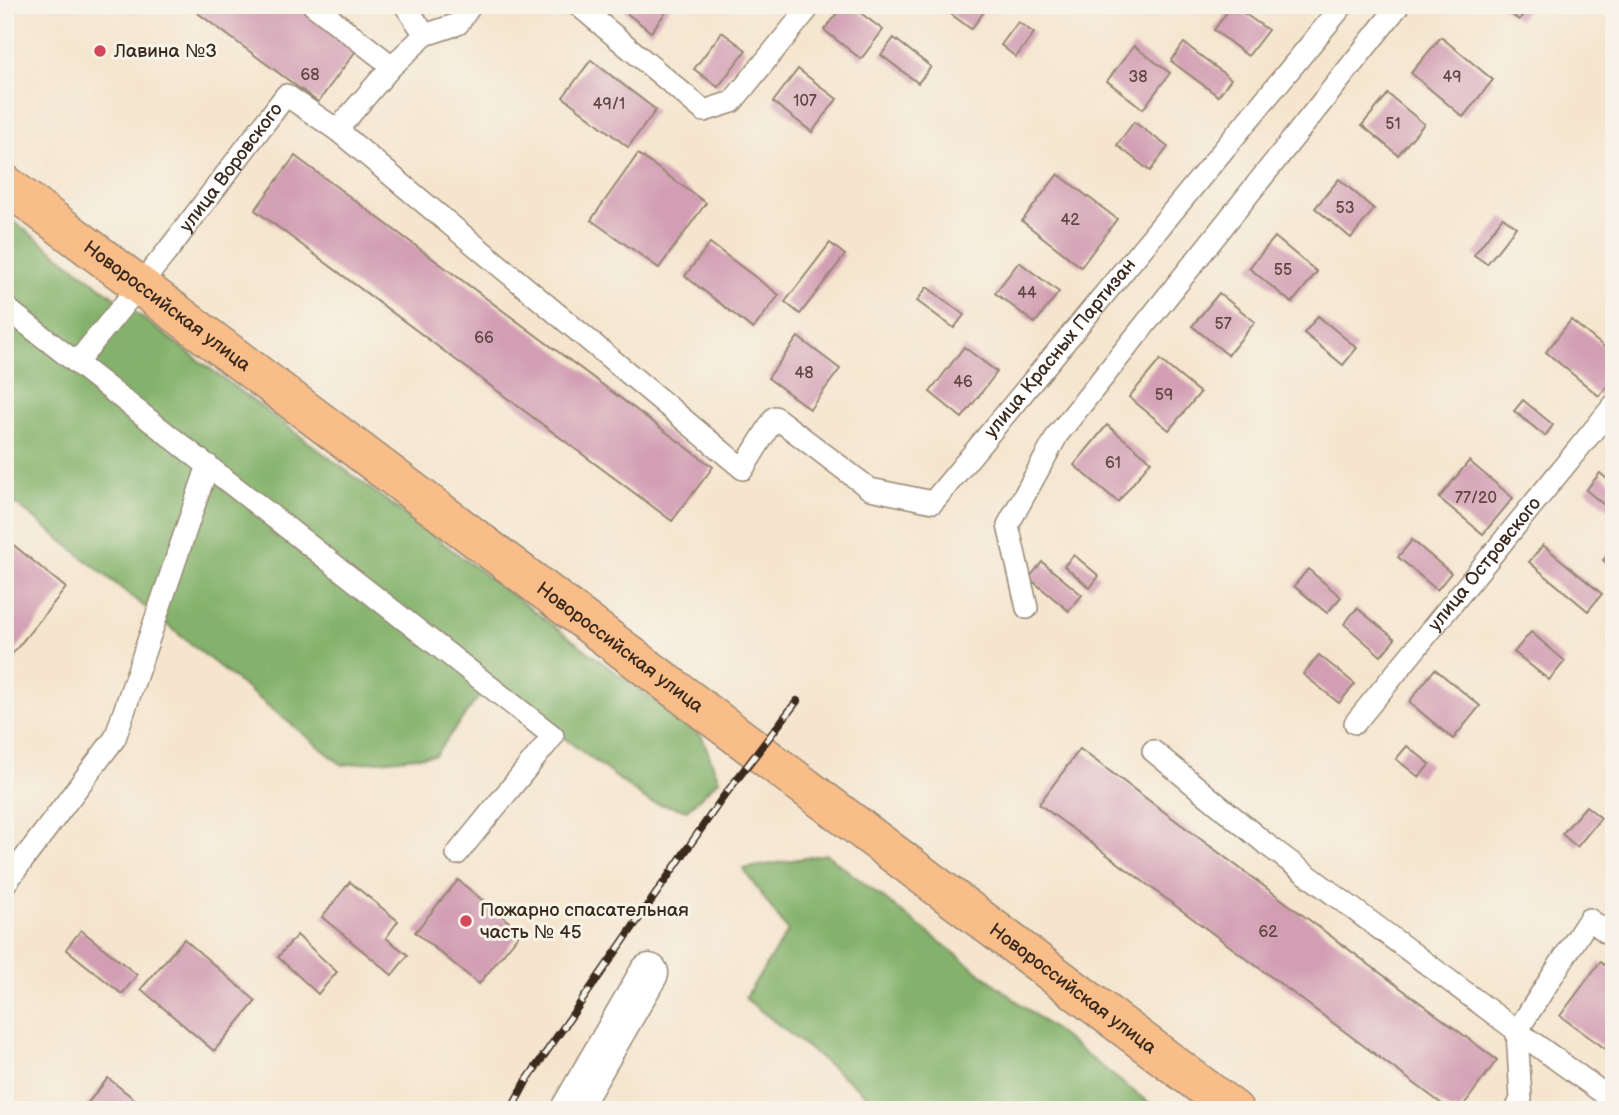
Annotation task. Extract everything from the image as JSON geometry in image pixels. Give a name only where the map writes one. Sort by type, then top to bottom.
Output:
[{"type":"main road","name":"Новороссийская улица","points":[[5,184],[1234,1110]]},
{"type":"street","points":[[570,1110],[649,973]]},
{"type":"lane","points":[[313,5],[392,66]]},
{"type":"lane","points":[[405,5],[425,35]]},
{"type":"lane","points":[[337,130],[392,66],[425,35],[458,24],[471,5]]},
{"type":"lane","points":[[578,5],[704,111],[732,102],[811,5]]},
{"type":"lane","name":"улица Красных Партизан","points":[[337,130],[743,469],[775,417],[870,489],[933,502],[1343,5]]},
{"type":"lane","points":[[1027,608],[1008,525],[1058,434],[1399,5]]},
{"type":"lane","name":"улица Воровского","points":[[139,285],[286,95],[337,130]]},
{"type":"lane","points":[[77,362],[139,285]]},
{"type":"lane","points":[[5,307],[553,736],[457,854]]},
{"type":"lane","name":"улица Островского","points":[[1356,723],[1614,405]]},
{"type":"lane","points":[[5,884],[115,738],[208,465]]},
{"type":"lane","points":[[1153,751],[1266,844],[1614,1101]]},
{"type":"lane","points":[[1516,1110],[1521,1099],[1517,1031],[1589,919],[1614,939]]},
{"type":"green space","points":[[5,215],[702,737],[719,780],[687,810],[649,802],[490,682],[435,755],[342,765],[5,495]]},
{"type":"green space","points":[[826,854],[1158,1110],[885,1110],[745,998],[788,931],[743,869]]},
{"type":"building","points":[[187,5],[300,5],[358,48],[318,102]]},
{"type":"building","points":[[629,5],[671,5],[651,32],[624,11]]},
{"type":"building","points":[[843,5],[850,5],[883,30],[861,59],[824,30]]},
{"type":"building","points":[[939,5],[983,5],[987,8],[971,29]]},
{"type":"building","points":[[1232,5],[1268,30],[1248,56],[1214,30]]},
{"type":"building","points":[[1499,5],[1530,5],[1519,20]]},
{"type":"building","points":[[1018,22],[1034,33],[1016,57],[1001,45]]},
{"type":"building","points":[[722,32],[746,50],[718,87],[694,69]]},
{"type":"building","points":[[1441,37],[1493,80],[1463,117],[1411,73]]},
{"type":"building","points":[[894,38],[931,67],[918,83],[881,55]]},
{"type":"building","points":[[1184,43],[1231,79],[1218,96],[1171,61]]},
{"type":"building","points":[[1134,46],[1170,73],[1143,109],[1107,81]]},
{"type":"building","points":[[591,60],[656,110],[628,147],[563,97]]},
{"type":"building","points":[[798,69],[837,99],[812,132],[773,102]]},
{"type":"building","points":[[1388,94],[1424,124],[1398,155],[1362,125]]},
{"type":"building","points":[[1134,122],[1168,147],[1150,171],[1117,145]]},
{"type":"building","points":[[638,154],[706,203],[659,268],[591,220]]},
{"type":"building","points":[[295,156],[713,467],[672,521],[255,210]]},
{"type":"building","points":[[1058,174],[1117,219],[1081,267],[1022,221]]},
{"type":"building","points":[[1339,179],[1374,209],[1351,238],[1315,208]]},
{"type":"building","points":[[1503,217],[1516,227],[1487,264],[1474,255]]},
{"type":"building","points":[[1275,237],[1317,272],[1292,303],[1249,268]]},
{"type":"building","points":[[710,243],[779,295],[753,329],[685,276]]},
{"type":"building","points":[[830,243],[845,255],[800,314],[785,302]]},
{"type":"building","points":[[1019,262],[1059,292],[1035,323],[995,293]]},
{"type":"building","points":[[927,287],[964,315],[954,328],[917,301]]},
{"type":"building","points":[[1219,293],[1255,322],[1228,355],[1192,326]]},
{"type":"building","points":[[1318,316],[1357,348],[1343,365],[1304,333]]},
{"type":"building","points":[[1571,320],[1614,355],[1614,379],[1599,396],[1546,352]]},
{"type":"building","points":[[798,337],[840,369],[810,409],[768,378]]},
{"type":"building","points":[[964,347],[997,372],[962,418],[930,392]]},
{"type":"building","points":[[1160,360],[1200,393],[1169,430],[1129,397]]},
{"type":"building","points":[[1523,400],[1553,425],[1545,436],[1514,411]]},
{"type":"building","points":[[1107,425],[1151,461],[1118,502],[1074,465]]},
{"type":"building","points":[[1469,461],[1513,498],[1483,534],[1439,498]]},
{"type":"building","points":[[1600,473],[1614,485],[1614,513],[1586,490]]},
{"type":"building","points":[[5,538],[66,588],[5,663]]},
{"type":"building","points":[[1412,540],[1451,573],[1437,590],[1398,557]]},
{"type":"building","points":[[1543,545],[1602,594],[1588,611],[1529,562]]},
{"type":"building","points":[[1614,547],[1614,569],[1603,560]]},
{"type":"building","points":[[1074,555],[1099,576],[1090,588],[1064,566]]},
{"type":"building","points":[[1042,562],[1082,595],[1069,611],[1029,578]]},
{"type":"building","points":[[1308,569],[1341,597],[1327,613],[1294,586]]},
{"type":"building","points":[[1357,608],[1395,639],[1381,656],[1344,624]]},
{"type":"building","points":[[1531,632],[1565,661],[1549,680],[1514,652]]},
{"type":"building","points":[[1319,655],[1355,684],[1339,703],[1303,674]]},
{"type":"building","points":[[1435,669],[1480,706],[1453,739],[1409,702]]},
{"type":"building","points":[[1407,746],[1430,764],[1419,777],[1396,759]]},
{"type":"building","points":[[1080,749],[1497,1060],[1460,1110],[1450,1110],[1039,804]]},
{"type":"building","points":[[1586,806],[1601,818],[1577,847],[1562,834]]},
{"type":"building","name":"Пожарно спасательная часть № 45","points":[[458,880],[521,932],[479,984],[415,932]]},
{"type":"building","points":[[350,882],[398,921],[386,938],[408,955],[392,975],[322,917]]},
{"type":"building","points":[[81,930],[137,975],[122,994],[66,949]]},
{"type":"building","points":[[297,935],[337,972],[318,994],[278,957]]},
{"type":"building","points":[[184,939],[256,1001],[214,1051],[141,989]]},
{"type":"building","points":[[1600,962],[1614,972],[1614,1055],[1560,1016]]},
{"type":"building","points":[[108,1078],[148,1110],[82,1110]]},
{"type":"railway","points":[[511,1110],[527,1080],[721,800],[797,701]]},
{"type":"place","name":"Лавина №3","points":[[100,51]]},
{"type":"place","name":"Пожарно спасательная часть № 45","points":[[466,921]]}]
